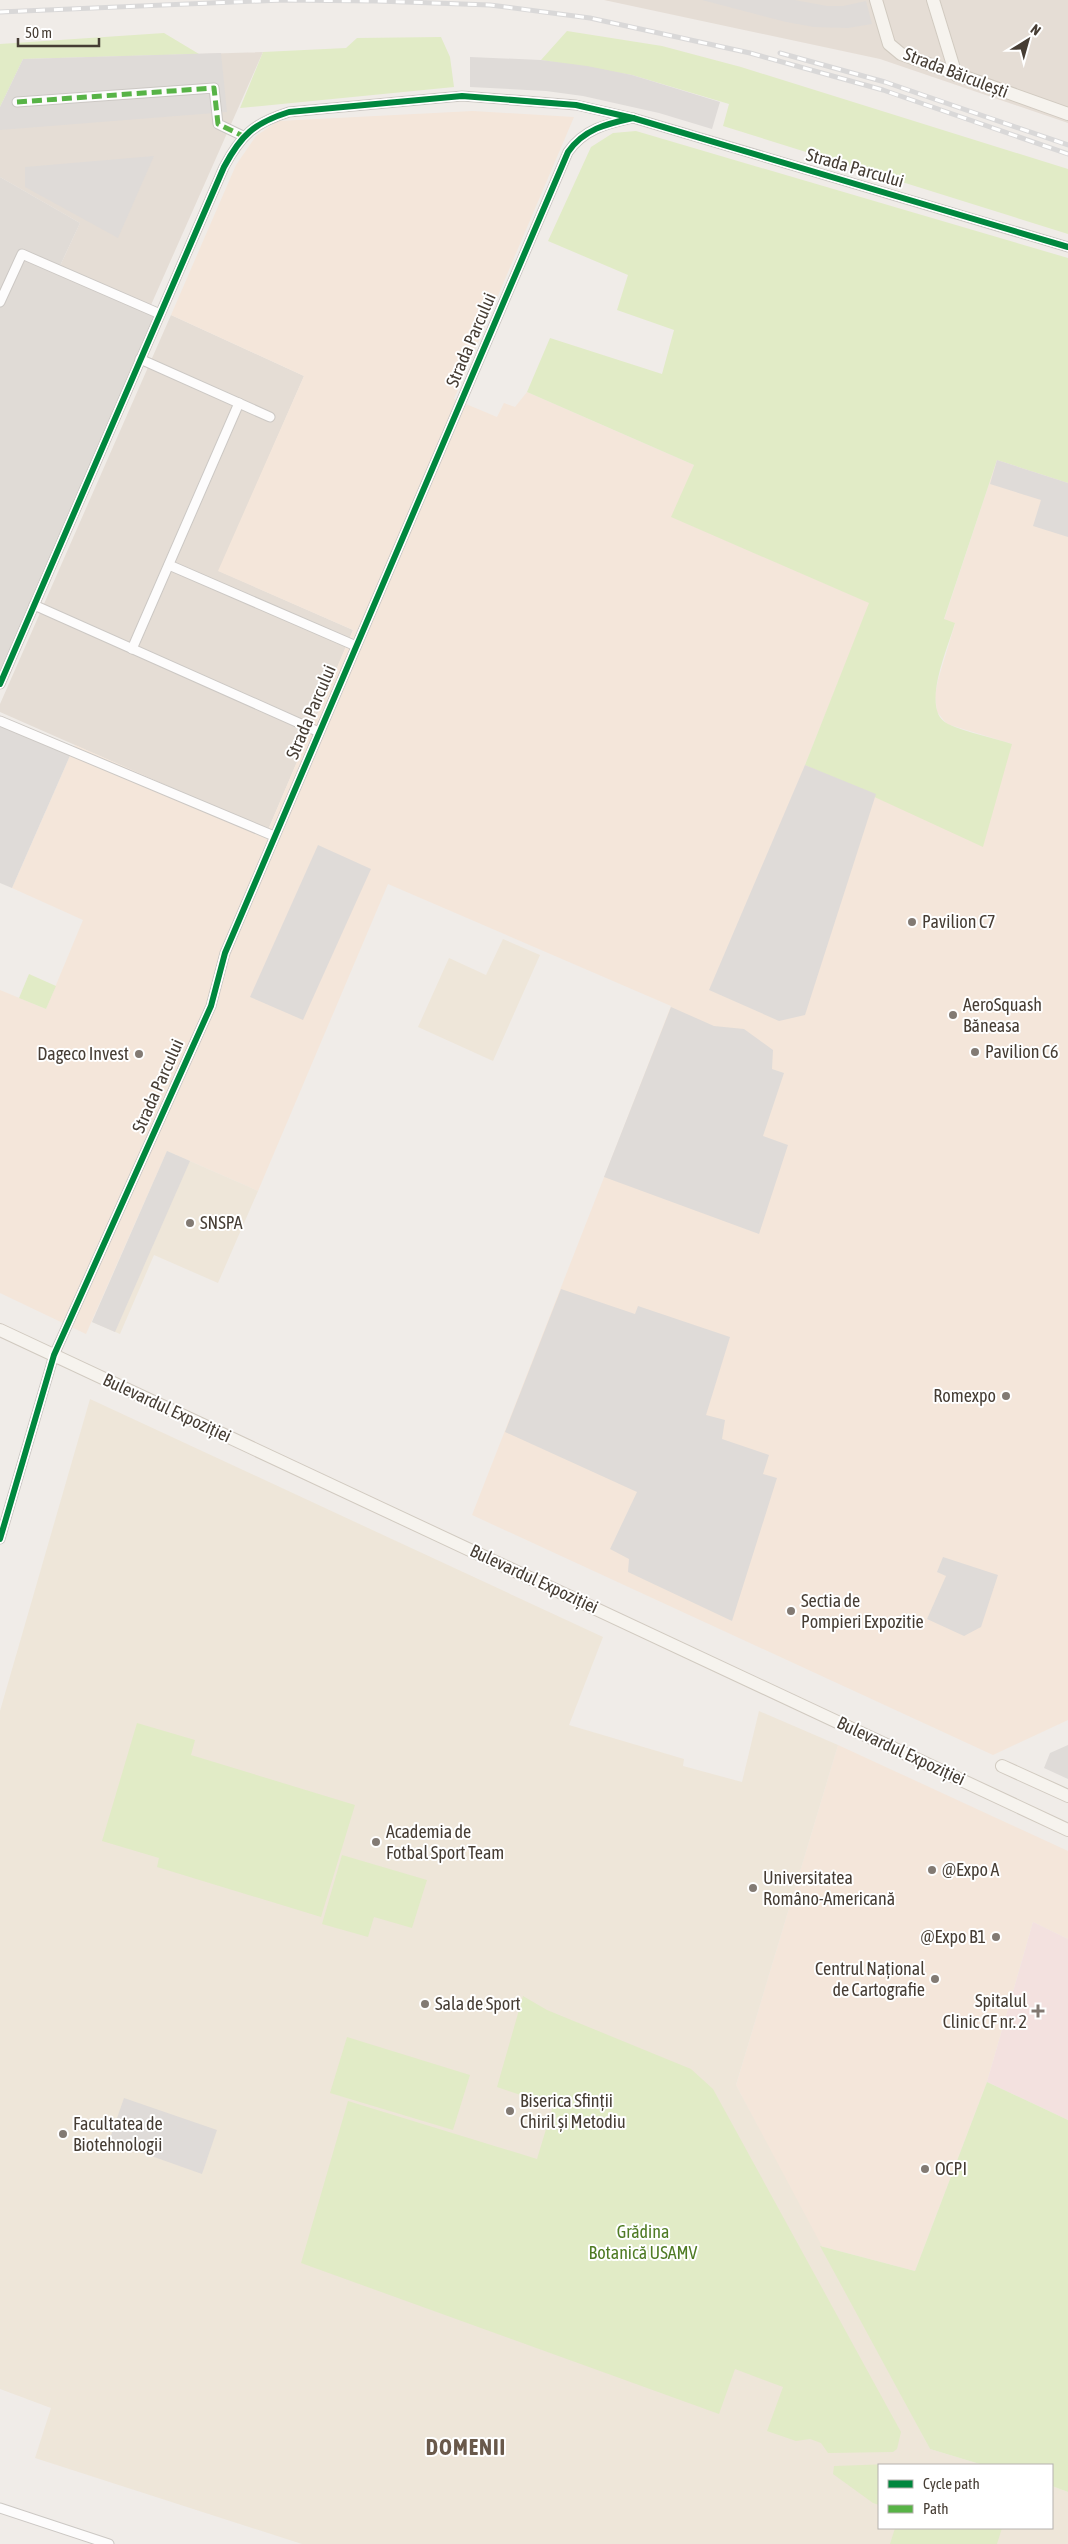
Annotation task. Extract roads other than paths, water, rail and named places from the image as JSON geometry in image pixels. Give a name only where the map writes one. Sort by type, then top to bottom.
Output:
[{"type":"street","name":"Strada Băiculești","points":[[876,0],[888,44],[901,54],[1068,114]]},
{"type":"street","points":[[933,0],[956,75]]},
{"type":"street","points":[[17,102],[214,88],[218,124],[243,136]]},
{"type":"street","name":"Strada Parcului","points":[[0,684],[224,167],[243,136],[263,121],[289,112],[462,96],[576,105],[633,118],[1068,247]]},
{"type":"street","name":"Strada Parcului","points":[[0,1539],[54,1355],[211,1006],[225,952],[568,152],[580,137],[588,131],[633,118]]},
{"type":"street","points":[[0,302],[22,254],[160,314]]},
{"type":"street","points":[[140,359],[270,417]]},
{"type":"street","points":[[132,650],[239,403]]},
{"type":"street","points":[[169,565],[356,646]]},
{"type":"street","name":"Strada Parcului","points":[[34,605],[319,732]]},
{"type":"street","points":[[0,721],[274,836]]},
{"type":"street","name":"Bulevardul Expoziției","points":[[0,1330],[1068,1830]]},
{"type":"street","points":[[1002,1766],[1068,1796]]},
{"type":"street","points":[[0,2508],[109,2544]]},
{"type":"railway","points":[[0,12],[282,0],[490,5],[590,18],[750,53],[883,90],[1068,154]]},
{"type":"railway","points":[[780,53],[885,82],[1068,145]]},
{"type":"place","name":"Pavilion C7","points":[[912,922]]},
{"type":"place","name":"AeroSquash Băneasa","points":[[953,1015]]},
{"type":"place","name":"Pavilion C6","points":[[975,1052]]},
{"type":"place","name":"Dageco Invest","points":[[139,1054]]},
{"type":"place","name":"SNSPA","points":[[190,1223]]},
{"type":"place","name":"Romexpo","points":[[1006,1396]]},
{"type":"place","name":"Sectia de Pompieri Expozitie","points":[[791,1611]]},
{"type":"place","name":"Academia de Fotbal Sport Team","points":[[376,1842]]},
{"type":"place","name":"@Expo A","points":[[932,1870]]},
{"type":"place","name":"Universitatea Româno-Americană","points":[[753,1888]]},
{"type":"place","name":"@Expo B1","points":[[996,1937]]},
{"type":"place","name":"Centrul Național de Cartografie","points":[[935,1979]]},
{"type":"place","name":"Sala de Sport","points":[[425,2004]]},
{"type":"place","name":"Spitalul Clinic CF nr. 2","points":[[1038,2011]]},
{"type":"place","name":"Biserica Sfinții Chiril și Metodiu","points":[[510,2111]]},
{"type":"place","name":"Facultatea de Biotehnologii","points":[[63,2134]]},
{"type":"place","name":"OCPI","points":[[925,2169]]},
{"type":"district","name":"DOMENII","points":[[466,2447]]},
{"type":"park label","name":"Grădina Botanică USAMV","points":[[643,2242]]}]
